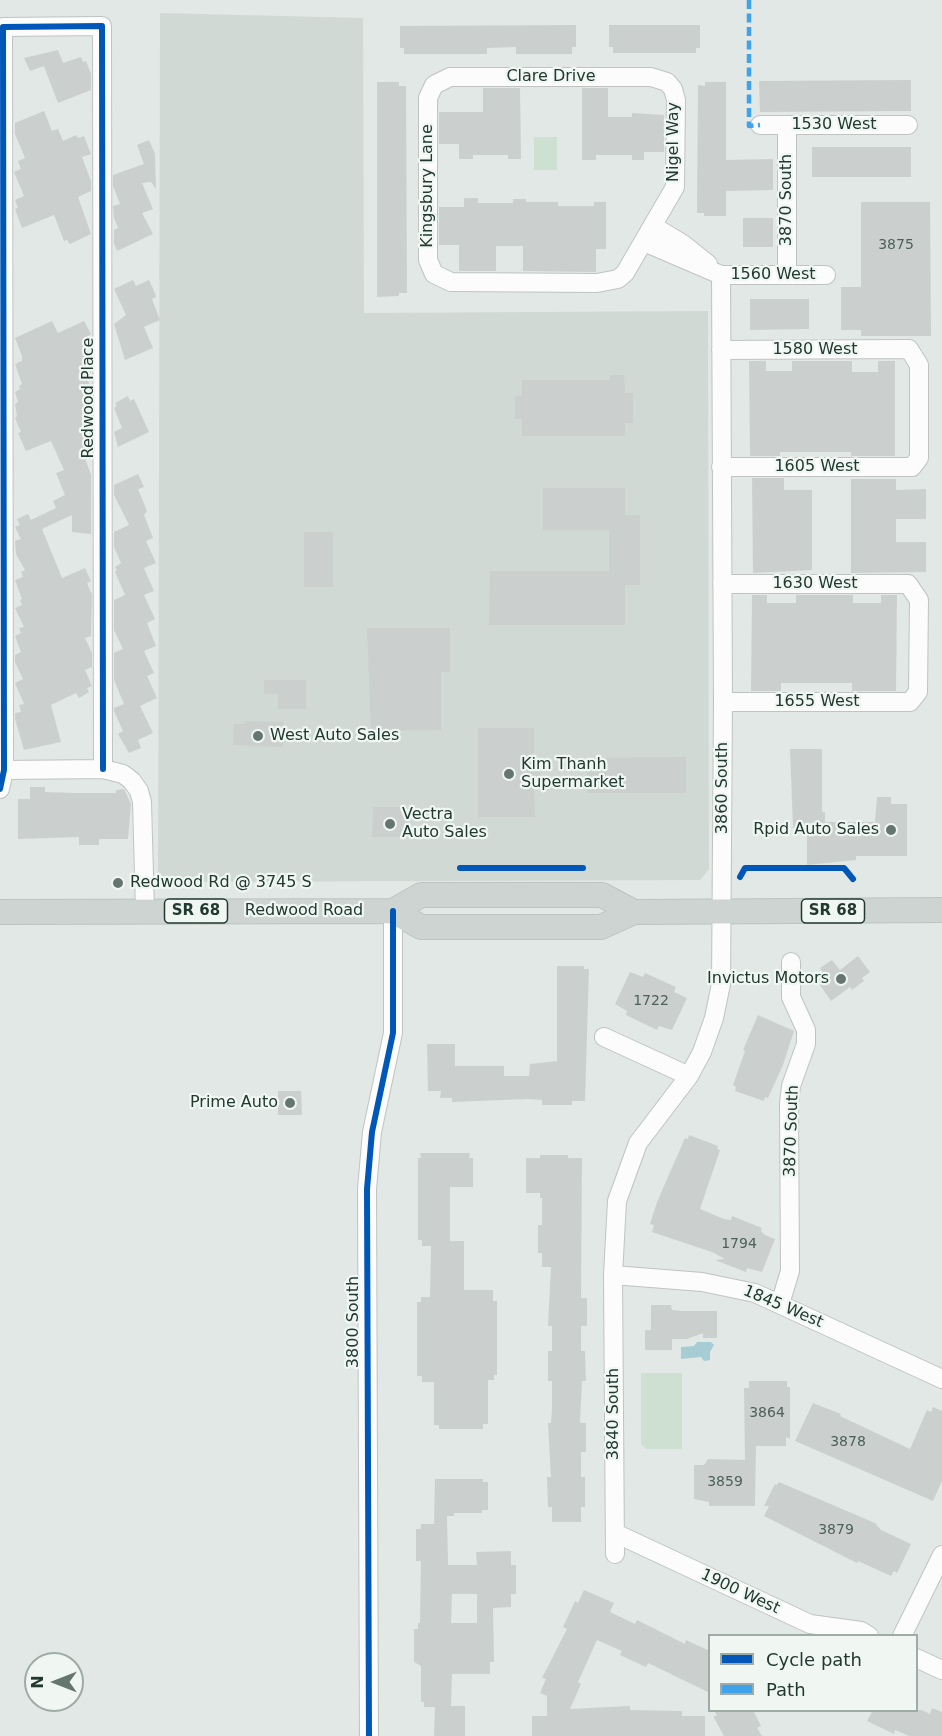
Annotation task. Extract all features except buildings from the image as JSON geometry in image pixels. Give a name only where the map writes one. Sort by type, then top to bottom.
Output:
[{"type":"main road","name":"Redwood Road","points":[[0,912],[393,911],[421,896],[602,895],[634,912]]},
{"type":"main road","name":"Redwood Road","points":[[393,911],[421,927],[601,927],[634,912],[942,910]]},
{"type":"street","name":"Redwood Place","points":[[4,770],[3,27],[102,27],[103,769]]},
{"type":"street","name":"Clare Drive","points":[[430,91],[441,80],[462,77],[651,77],[660,78],[673,89]]},
{"type":"street","name":"Nigel Way","points":[[608,282],[625,273],[672,196],[676,180],[676,100],[673,89]]},
{"type":"street","name":"Kingsbury Lane","points":[[430,91],[428,260],[438,278],[451,282],[608,282]]},
{"type":"street","name":"1530 West","points":[[760,125],[909,125]]},
{"type":"street","name":"3870 South","points":[[787,125],[787,275]]},
{"type":"street","points":[[649,234],[683,244],[721,275]]},
{"type":"street","name":"1560 West","points":[[721,275],[826,275]]},
{"type":"street","name":"3860 South","points":[[613,1275],[617,1201],[626,1171],[638,1143],[689,1076],[702,1052],[714,1018],[721,984],[723,702],[721,275]]},
{"type":"street","name":"1580 West","points":[[721,350],[909,349],[919,365],[919,458],[912,468]]},
{"type":"street","name":"1605 West","points":[[722,467],[912,468]]},
{"type":"street","name":"1630 West","points":[[722,584],[909,584],[919,600],[918,692],[910,702]]},
{"type":"street","name":"1655 West","points":[[723,702],[910,702]]},
{"type":"street","points":[[0,789],[4,770],[103,769],[123,774],[139,791],[144,821],[145,912]]},
{"type":"street","name":"3800 South","points":[[369,1736],[367,1189],[372,1132],[393,1033],[393,911]]},
{"type":"street","name":"3870 South","points":[[780,1304],[790,1271],[790,1095],[806,1044],[806,1030],[792,997],[791,962]]},
{"type":"street","points":[[604,1037],[689,1076]]},
{"type":"street","name":"1845 West","points":[[613,1275],[728,1286],[780,1304],[942,1379]]},
{"type":"street","name":"3840 South","points":[[613,1275],[615,1554]]},
{"type":"street","name":"1900 West","points":[[615,1533],[810,1624],[861,1631],[867,1634]]},
{"type":"street","points":[[902,1634],[942,1555]]},
{"type":"street","points":[[918,1659],[942,1670]]},
{"type":"shaded area","points":[[160,13],[363,18],[364,313],[708,311],[709,869],[700,880],[158,882]]},
{"type":"green space","points":[[534,137],[557,137],[557,170],[534,170]]},
{"type":"green space","points":[[641,1373],[682,1373],[682,1449],[646,1449],[641,1444]]},
{"type":"water","points":[[697,1342],[711,1342],[714,1345],[710,1352],[710,1360],[704,1361],[701,1357],[681,1359],[681,1347],[694,1346]]},
{"type":"marked path","points":[[749,0],[749,126],[760,125]]},
{"type":"cycle path","points":[[0,789],[4,770],[3,27],[102,26],[103,769]]},
{"type":"cycle path","points":[[460,868],[583,868]]},
{"type":"cycle path","points":[[740,877],[745,868],[844,868],[853,879]]},
{"type":"cycle path","points":[[369,1736],[367,1189],[372,1132],[393,1033],[393,911]]},
{"type":"place","name":"West Auto Sales","points":[[258,736]]},
{"type":"place","name":"Kim Thanh Supermarket","points":[[509,774]]},
{"type":"place","name":"Vectra Auto Sales","points":[[390,824]]},
{"type":"place","name":"Rpid Auto Sales","points":[[891,830]]},
{"type":"place","name":"Redwood Rd @ 3745 S","points":[[118,883]]},
{"type":"place","name":"Invictus Motors","points":[[841,979]]},
{"type":"place","name":"Prime Auto","points":[[290,1103]]}]
